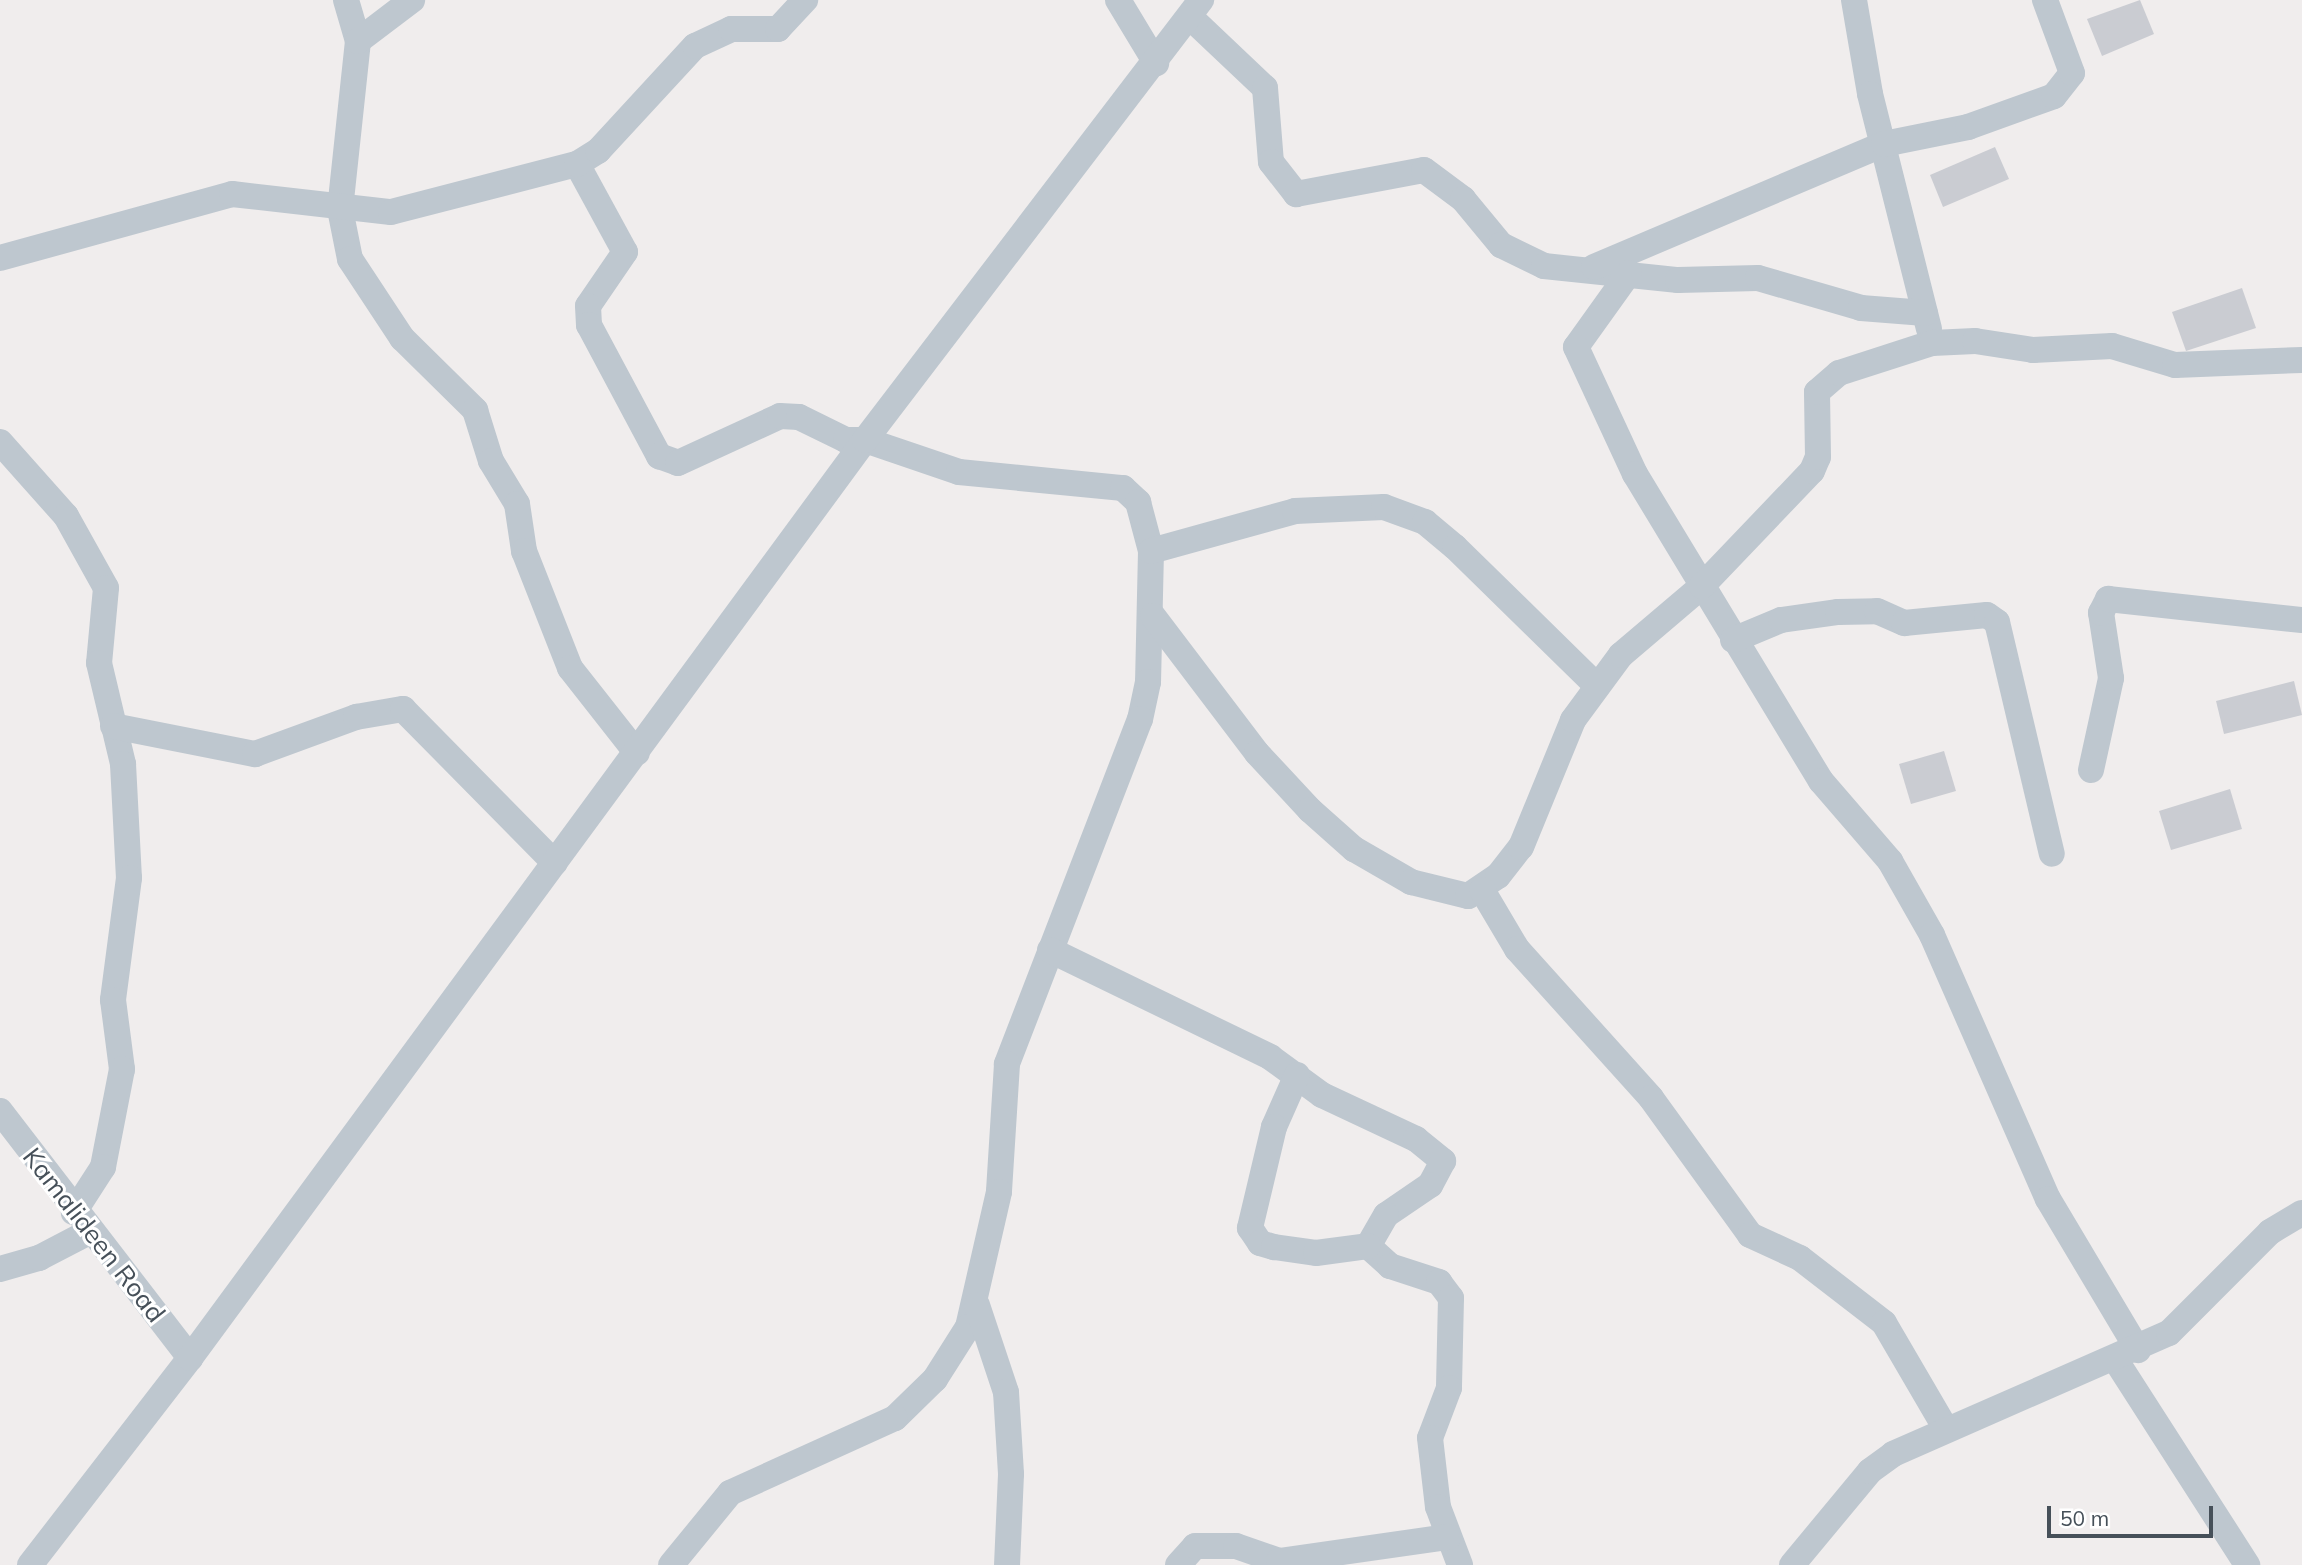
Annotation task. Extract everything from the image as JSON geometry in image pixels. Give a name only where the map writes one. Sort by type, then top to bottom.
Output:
[{"type":"street","points":[[346,0],[358,41],[340,209],[350,259],[366,288],[485,429],[491,461],[517,505],[524,551],[570,668],[637,753]]},
{"type":"street","points":[[358,41],[412,0]]},
{"type":"street","points":[[0,258],[232,194],[340,209],[391,212],[577,164],[598,151],[695,46],[731,29],[778,29],[805,0]]},
{"type":"street","points":[[1118,0],[1156,63]]},
{"type":"street","points":[[1854,0],[1884,144],[1932,343]]},
{"type":"street","points":[[1594,267],[1884,144],[1968,127],[2054,96],[2072,73],[2045,0]]},
{"type":"street","points":[[30,1565],[190,1358],[865,440],[1195,9],[1265,88],[1272,162],[1296,194],[1424,170],[1463,199],[1522,260],[1594,267],[1678,280],[1758,278],[1861,308],[1925,313]]},
{"type":"street","points":[[577,164],[625,253],[588,306],[589,325],[659,456],[678,463],[697,457],[780,416],[799,416],[846,440],[865,440],[958,472],[1124,488],[1138,502],[1151,551],[1153,616],[1140,719],[1007,1064],[999,1192],[977,1305],[935,1379],[895,1418],[730,1493],[671,1565]]},
{"type":"street","points":[[1629,273],[1576,348],[1651,505],[1821,781],[1889,861],[1926,924],[2048,1199],[2127,1355],[2248,1565]]},
{"type":"street","points":[[1153,616],[1257,754],[1354,849],[1411,882],[1445,893],[1468,896],[1482,890],[1521,847],[1573,720],[1597,687],[1662,614],[1702,586],[1812,471],[1819,442],[1813,413],[1826,382],[1932,343],[2033,350],[2112,346],[2175,365],[2302,360]]},
{"type":"street","points":[[0,442],[66,516],[96,563],[106,588],[99,663],[123,764],[129,878],[113,999],[122,1069],[103,1167],[81,1222],[39,1258],[0,1269]]},
{"type":"street","points":[[1151,551],[1295,511],[1384,508],[1425,522],[1455,547],[1597,687]]},
{"type":"street","points":[[2091,770],[2111,678],[2101,613],[2108,599],[2302,620]]},
{"type":"street","points":[[1733,640],[1781,620],[1838,612],[1877,611],[1904,623],[1987,615],[1997,622],[2052,854]]},
{"type":"street","points":[[113,726],[255,754],[356,717],[402,709],[555,863]]},
{"type":"street","points":[[1482,890],[1517,949],[1659,1108],[1750,1235],[1800,1258],[1884,1323],[1946,1429]]},
{"type":"street","points":[[1050,950],[1297,1075],[1352,1112],[1416,1139],[1443,1161],[1430,1185],[1386,1215],[1368,1246]]},
{"type":"street","points":[[1297,1075],[1274,1127],[1250,1228],[1260,1243],[1275,1247],[1316,1253],[1368,1246],[1390,1266],[1439,1282],[1451,1298],[1449,1388],[1430,1438],[1448,1537],[1460,1565]]},
{"type":"street","name":"Kamalideen Road","points":[[0,1111],[81,1222],[190,1358]]},
{"type":"street","points":[[1792,1565],[1870,1471],[1946,1429],[2127,1355],[2178,1326],[2270,1232],[2302,1213]]},
{"type":"street","points":[[977,1305],[1006,1392],[1011,1475],[1007,1565]]},
{"type":"street","points":[[1178,1565],[1195,1546],[1236,1546],[1279,1561],[1448,1537]]},
{"type":"building","points":[[2140,0],[2154,34],[2102,56],[2087,19]]},
{"type":"building","points":[[1995,147],[2009,179],[1943,207],[1930,175]]},
{"type":"building","points":[[2242,288],[2256,328],[2186,351],[2172,312]]},
{"type":"building","points":[[2294,681],[2302,715],[2224,734],[2216,701]]},
{"type":"building","points":[[1944,751],[1956,791],[1911,804],[1899,764]]},
{"type":"building","points":[[2230,789],[2242,829],[2171,850],[2159,811]]}]
